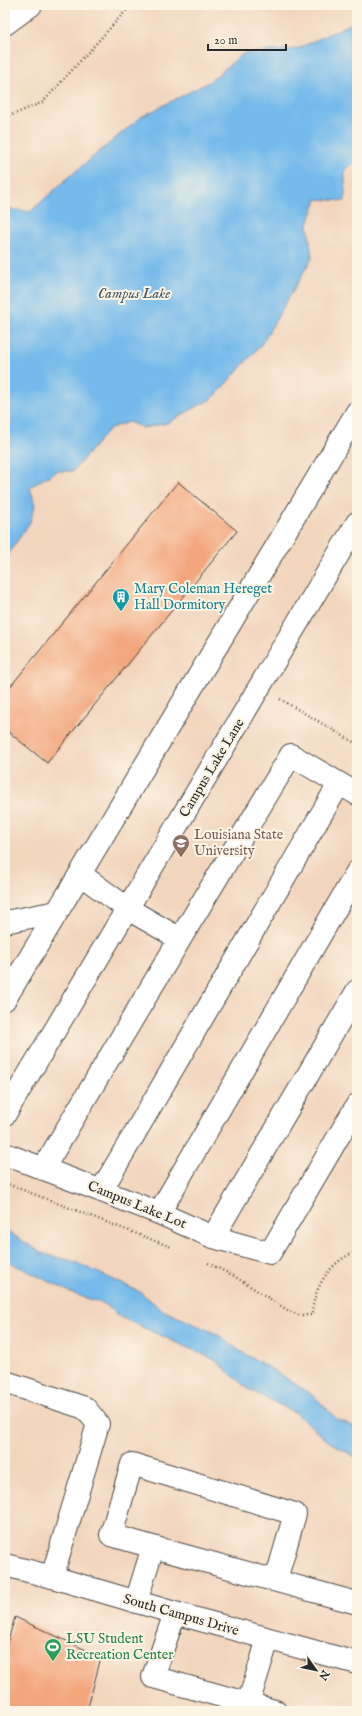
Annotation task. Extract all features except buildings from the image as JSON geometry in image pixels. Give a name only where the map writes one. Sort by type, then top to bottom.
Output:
[{"type":"street","points":[[5,24],[31,5]]},
{"type":"street","points":[[5,999],[357,412]]},
{"type":"street","name":"Campus Lake Lane","points":[[5,1114],[357,523]]},
{"type":"street","points":[[43,1169],[291,755],[348,789],[101,1191]]},
{"type":"street","points":[[159,1213],[357,872]]},
{"type":"street","points":[[80,874],[128,909],[180,939]]},
{"type":"street","points":[[5,922],[57,912]]},
{"type":"street","points":[[213,1237],[357,991]]},
{"type":"street","name":"Campus Lake Lot","points":[[5,1154],[159,1213],[213,1237],[270,1253],[357,1105]]},
{"type":"street","points":[[5,1382],[85,1408],[98,1424],[52,1577]]},
{"type":"street","points":[[276,1580],[295,1514],[132,1464],[112,1535],[357,1603]]},
{"type":"street","points":[[136,1602],[153,1547]]},
{"type":"street","name":"South Campus Drive","points":[[5,1565],[357,1663]]},
{"type":"street","points":[[175,1613],[153,1677],[275,1711]]},
{"type":"street","points":[[248,1704],[268,1639]]},
{"type":"path","points":[[5,118],[43,102],[131,5]]},
{"type":"path","points":[[260,687],[357,744]]},
{"type":"path","points":[[5,1183],[177,1250]]},
{"type":"path","points":[[207,1262],[234,1276],[290,1311],[299,1315],[312,1316],[313,1301],[326,1276],[340,1260],[357,1251]]},
{"type":"shaded area","name":"Louisiana State University","points":[[5,5],[357,5],[357,1711],[5,1711]]},
{"type":"water","name":"Campus Lake","points":[[357,21],[357,161],[345,169],[345,201],[317,199],[308,224],[312,258],[261,345],[213,398],[167,423],[143,428],[129,422],[110,428],[73,471],[57,471],[30,487],[35,505],[30,522],[5,559],[5,208],[30,212],[70,176],[141,117],[209,82],[244,53],[297,49]]},
{"type":"water","points":[[5,1230],[44,1254],[73,1261],[140,1292],[162,1310],[217,1334],[240,1351],[280,1374],[315,1397],[337,1419],[357,1428],[357,1458],[328,1441],[296,1413],[248,1389],[215,1360],[120,1317],[105,1304],[74,1294],[5,1260]]},
{"type":"place","name":"Mary Coleman Hereget Hall Dormitory","points":[[121,612]]},
{"type":"place","name":"Louisiana State University","points":[[181,858]]},
{"type":"place","name":"LSU Student Recreation Center","points":[[53,1662]]}]
